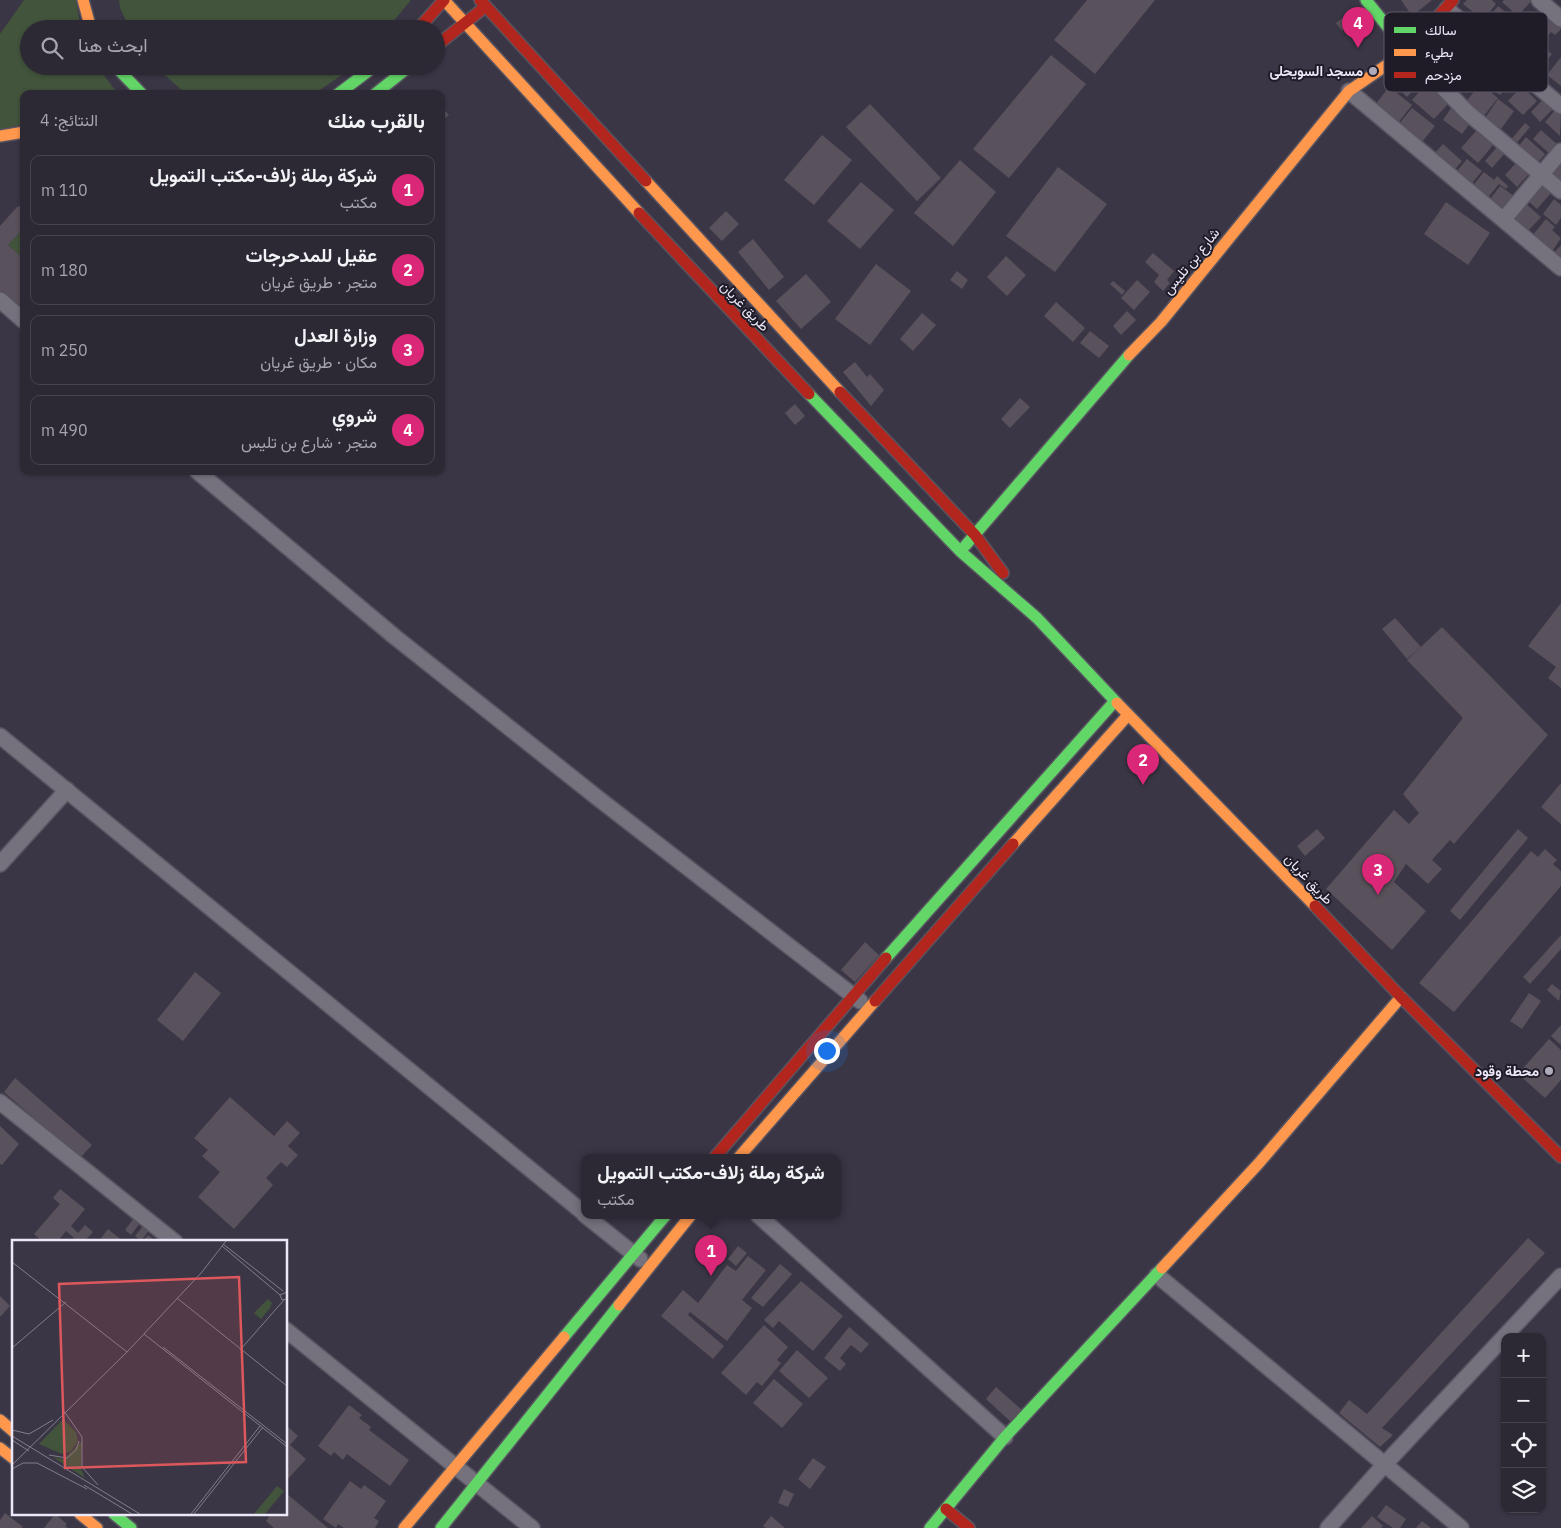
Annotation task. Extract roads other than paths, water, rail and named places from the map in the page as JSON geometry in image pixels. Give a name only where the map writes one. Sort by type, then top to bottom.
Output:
[{"type":"main road","points":[[82,0],[88,20]]},
{"type":"main road","points":[[426,20],[444,0]]},
{"type":"main road","name":"طريق غريان","points":[[444,0],[719,301],[960,551],[1037,618],[1128,715],[1234,821],[1401,997],[1561,1158]]},
{"type":"main road","points":[[1366,0],[1384,22]]},
{"type":"main road","points":[[445,39],[465,22],[483,3]]},
{"type":"main road","name":"طريق غريان","points":[[483,3],[792,341],[975,535],[1037,618]]},
{"type":"main road","name":"شارع بن تليس","points":[[960,551],[1131,352],[1161,322],[1349,91],[1384,67]]},
{"type":"main road","points":[[124,75],[138,90]]},
{"type":"main road","points":[[343,90],[363,75]]},
{"type":"main road","points":[[380,90],[399,75]]},
{"type":"main road","points":[[0,136],[20,133]]},
{"type":"main road","points":[[718,1154],[852,995],[1115,701]]},
{"type":"main road","points":[[742,1154],[1128,715]]},
{"type":"main road","points":[[930,1528],[1005,1437],[1259,1163],[1401,997]]},
{"type":"main road","points":[[404,1528],[663,1219]]},
{"type":"main road","points":[[440,1528],[479,1483],[688,1219]]},
{"type":"main road","points":[[0,1420],[12,1430]]},
{"type":"main road","points":[[2,1450],[12,1441]]},
{"type":"main road","points":[[946,1509],[969,1528]]},
{"type":"main road","points":[[82,1516],[97,1528]]},
{"type":"main road","points":[[116,1516],[131,1528]]},
{"type":"street","points":[[1539,0],[1561,19]]},
{"type":"street","points":[[1349,91],[1561,268]]},
{"type":"street","points":[[1447,92],[1467,112],[1561,191]]},
{"type":"street","points":[[1546,92],[1561,106]]},
{"type":"street","points":[[1504,219],[1561,151]]},
{"type":"street","points":[[0,300],[20,318]]},
{"type":"street","points":[[202,475],[395,637],[599,799],[869,1007]]},
{"type":"street","points":[[0,736],[581,1212]]},
{"type":"street","points":[[0,864],[67,790]]},
{"type":"street","points":[[0,1102],[172,1240]]},
{"type":"street","points":[[590,1219],[650,1267]]},
{"type":"street","points":[[762,1219],[1005,1437]]},
{"type":"street","points":[[1157,1275],[1461,1528]]},
{"type":"street","points":[[1328,1528],[1385,1464],[1561,1276]]},
{"type":"street","points":[[288,1332],[479,1483],[532,1528]]},
{"type":"place","name":"شروي","points":[[1358,48]]},
{"type":"place","name":"مسجد السويحلى","points":[[1373,71]]},
{"type":"place","name":"عقيل للمدحرجات","points":[[1143,785]]},
{"type":"place","name":"وزارة العدل","points":[[1378,895]]},
{"type":"place","name":"محطة وقود","points":[[1549,1071]]},
{"type":"place","name":"شركة رملة زلاف-مكتب التمويل","points":[[711,1276]]}]
